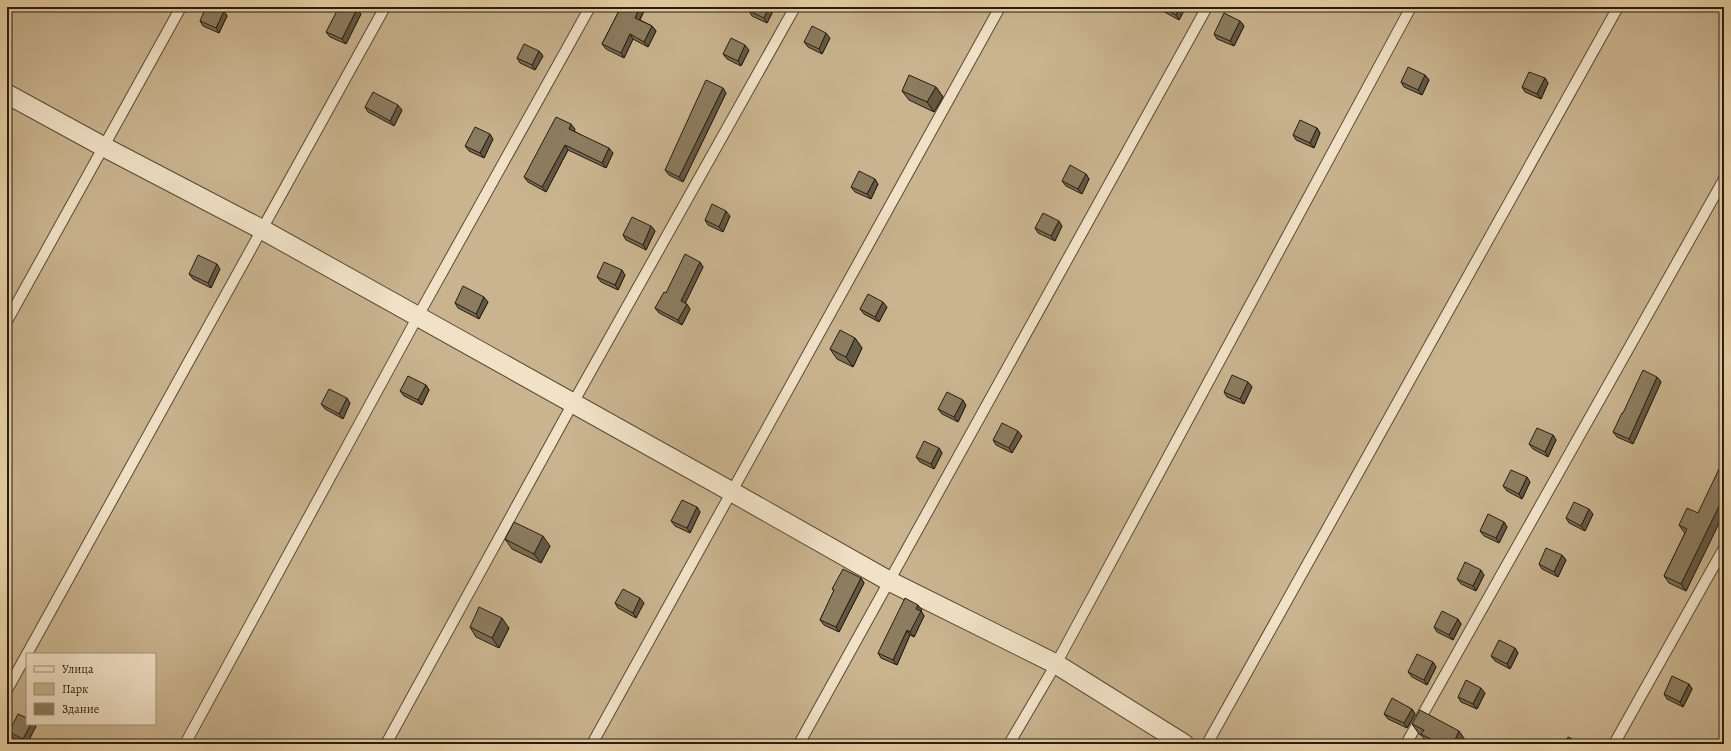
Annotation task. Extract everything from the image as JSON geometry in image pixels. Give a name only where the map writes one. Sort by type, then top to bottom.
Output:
[{"type":"street","points":[[7,94],[104,147],[263,230],[732,492],[888,581],[1056,664],[1184,744]]},
{"type":"lane","points":[[7,321],[181,7]]},
{"type":"lane","points":[[28,653],[263,230],[385,7]]},
{"type":"lane","points":[[185,744],[418,316],[590,7]]},
{"type":"lane","points":[[386,744],[573,403],[795,7]]},
{"type":"lane","points":[[592,744],[1000,7]]},
{"type":"lane","points":[[799,744],[1207,7]]},
{"type":"lane","points":[[1009,744],[1056,664],[1411,7]]},
{"type":"lane","points":[[1207,744],[1618,7]]},
{"type":"lane","points":[[1406,744],[1724,179]]},
{"type":"lane","points":[[1614,744],[1724,548]]},
{"type":"lane","points":[[7,690],[26,656]]},
{"type":"green space","points":[[7,7],[1724,7],[1724,744],[7,744]]},
{"type":"building","points":[[206,7],[216,7],[224,11],[216,28],[200,21]]},
{"type":"building","points":[[339,7],[354,7],[357,9],[342,39],[326,32]]},
{"type":"building","points":[[621,7],[640,7],[635,18],[652,26],[644,42],[630,34],[621,53],[602,44]]},
{"type":"building","points":[[751,7],[769,7],[764,18],[749,11]]},
{"type":"building","points":[[1162,7],[1180,7],[1176,15]]},
{"type":"building","points":[[1224,13],[1240,21],[1230,41],[1214,34]]},
{"type":"building","points":[[812,26],[826,33],[819,49],[804,42]]},
{"type":"building","points":[[731,38],[745,45],[738,61],[723,54]]},
{"type":"building","points":[[524,44],[539,51],[532,65],[517,58]]},
{"type":"building","points":[[1408,67],[1425,75],[1418,90],[1401,82]]},
{"type":"building","points":[[1529,72],[1545,78],[1537,94],[1522,87]]},
{"type":"building","points":[[909,75],[936,87],[927,102],[902,91]]},
{"type":"building","points":[[706,80],[723,88],[679,177],[665,170]]},
{"type":"building","points":[[373,92],[398,105],[390,121],[365,107]]},
{"type":"building","points":[[556,117],[571,124],[569,129],[609,148],[602,163],[565,145],[542,187],[524,177]]},
{"type":"building","points":[[1300,120],[1317,128],[1310,143],[1293,135]]},
{"type":"building","points":[[475,127],[490,134],[480,153],[465,146]]},
{"type":"building","points":[[1070,165],[1086,174],[1078,189],[1062,181]]},
{"type":"building","points":[[859,171],[875,179],[867,194],[851,187]]},
{"type":"building","points":[[712,204],[726,211],[719,227],[705,220]]},
{"type":"building","points":[[1043,213],[1059,221],[1051,236],[1035,228]]},
{"type":"building","points":[[632,217],[651,226],[643,245],[623,235]]},
{"type":"building","points":[[685,254],[700,262],[681,301],[687,304],[678,320],[655,308],[664,292],[666,293]]},
{"type":"building","points":[[198,255],[217,264],[208,283],[189,274]]},
{"type":"building","points":[[604,262],[622,270],[615,285],[597,277]]},
{"type":"building","points":[[463,286],[484,297],[476,314],[455,303]]},
{"type":"building","points":[[868,294],[883,302],[875,317],[860,309]]},
{"type":"building","points":[[840,330],[855,338],[846,357],[830,349]]},
{"type":"building","points":[[1643,370],[1657,377],[1629,439],[1613,432]]},
{"type":"building","points":[[1232,375],[1248,382],[1240,399],[1224,392]]},
{"type":"building","points":[[408,376],[426,385],[418,400],[400,391]]},
{"type":"building","points":[[329,389],[347,398],[339,414],[321,404]]},
{"type":"building","points":[[947,392],[963,400],[954,417],[938,409]]},
{"type":"building","points":[[1002,423],[1018,431],[1009,448],[993,440]]},
{"type":"building","points":[[1537,428],[1553,435],[1545,452],[1529,444]]},
{"type":"building","points":[[924,441],[939,448],[931,464],[916,457]]},
{"type":"building","points":[[1719,469],[1724,471],[1724,496],[1681,584],[1664,576],[1687,529],[1679,525],[1687,508],[1698,513]]},
{"type":"building","points":[[1511,470],[1527,477],[1519,494],[1503,486]]},
{"type":"building","points":[[682,500],[697,507],[687,528],[671,521]]},
{"type":"building","points":[[1574,502],[1589,509],[1581,526],[1566,518]]},
{"type":"building","points":[[1488,514],[1504,522],[1496,538],[1480,531]]},
{"type":"building","points":[[514,522],[543,536],[534,554],[505,539]]},
{"type":"building","points":[[1546,548],[1562,555],[1554,572],[1539,564]]},
{"type":"building","points":[[1465,562],[1481,570],[1473,586],[1457,579]]},
{"type":"building","points":[[843,569],[861,578],[836,627],[820,620],[834,590],[832,589]]},
{"type":"building","points":[[623,589],[640,598],[633,613],[615,603]]},
{"type":"building","points":[[905,598],[918,605],[916,609],[921,611],[910,632],[907,630],[893,660],[878,653]]},
{"type":"building","points":[[479,607],[502,618],[492,638],[470,627]]},
{"type":"building","points":[[1442,611],[1458,619],[1449,635],[1434,627]]},
{"type":"building","points":[[1499,640],[1515,648],[1507,664],[1491,656]]},
{"type":"building","points":[[1417,654],[1433,662],[1424,680],[1408,672]]},
{"type":"building","points":[[1672,676],[1689,684],[1680,702],[1664,694]]},
{"type":"building","points":[[1466,680],[1481,688],[1473,704],[1458,697]]},
{"type":"building","points":[[1392,698],[1412,709],[1404,723],[1384,714]]},
{"type":"building","points":[[1420,710],[1459,731],[1453,744],[1440,744],[1421,734],[1424,730],[1412,724]]},
{"type":"building","points":[[18,714],[26,718],[26,725],[30,725],[23,739],[9,732]]},
{"type":"building","points":[[1568,737],[1582,744],[1565,744]]}]
